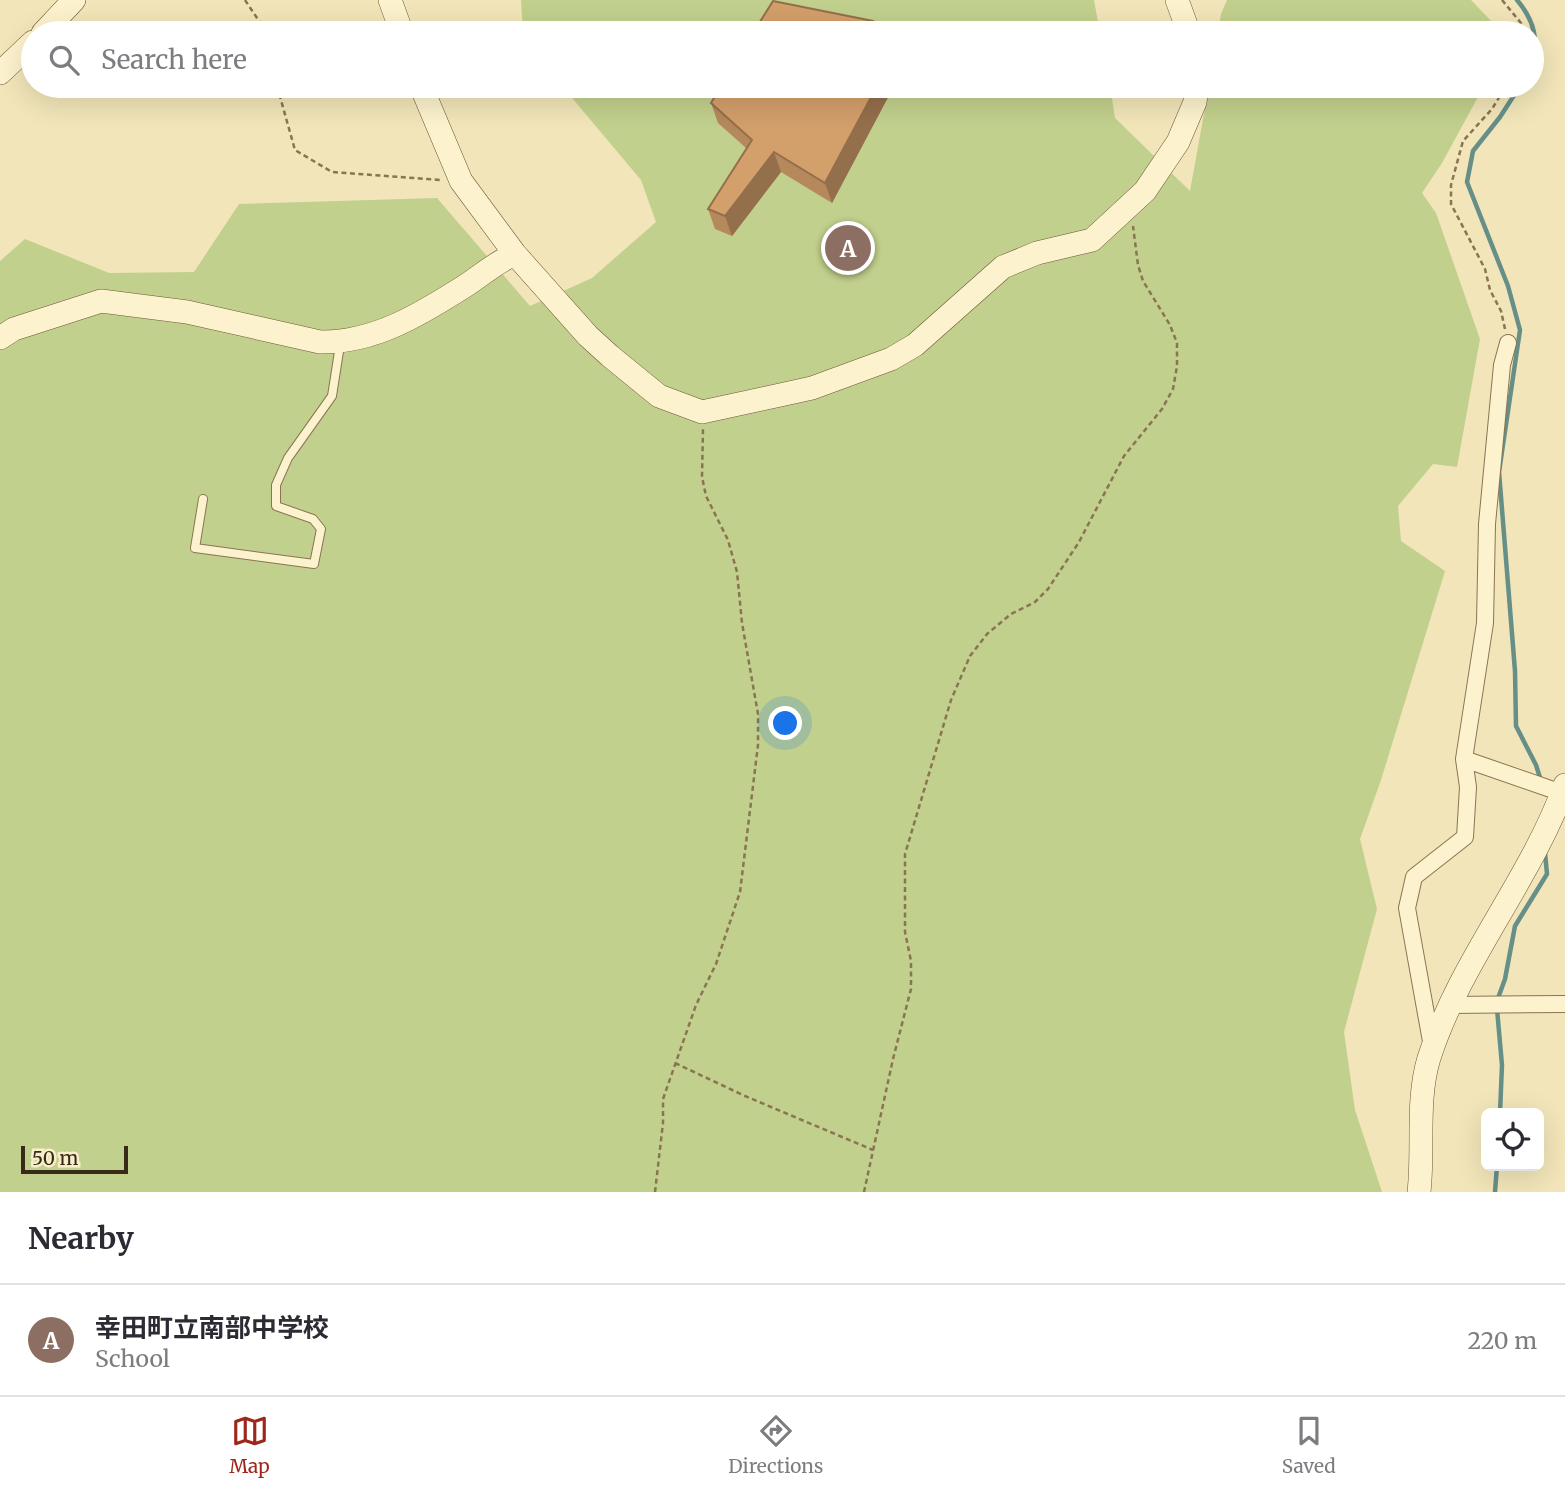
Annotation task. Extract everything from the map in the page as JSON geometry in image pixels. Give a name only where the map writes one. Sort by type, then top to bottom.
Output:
[{"type":"street","points":[[390,0],[398,21]]},
{"type":"street","points":[[1177,0],[1185,21]]},
{"type":"street","points":[[52,21],[68,1]]},
{"type":"street","points":[[0,73],[21,54]]},
{"type":"street","points":[[426,98],[461,181],[515,254],[588,336],[610,356],[659,396],[702,412],[812,388],[891,359],[915,345],[1003,267],[1037,253],[1092,240],[1145,191],[1178,142],[1196,98]]},
{"type":"street","points":[[0,338],[14,329],[101,301],[187,312],[320,342],[341,342],[391,329],[465,286],[501,260],[515,254]]},
{"type":"street","points":[[1433,1049],[1407,908],[1414,877],[1465,837],[1468,787],[1464,759],[1485,623],[1487,524],[1502,365],[1508,343]]},
{"type":"street","points":[[1419,1192],[1423,1092],[1433,1049],[1449,1005],[1513,892],[1563,789],[1464,759]]},
{"type":"street","points":[[1449,1005],[1565,1004]]},
{"type":"lane","points":[[203,499],[195,548],[314,564],[321,529],[313,519],[276,506],[276,485],[288,458],[332,396],[341,342]]},
{"type":"path","points":[[245,0],[259,21]]},
{"type":"path","points":[[1502,0],[1519,21]]},
{"type":"path","points":[[280,98],[295,150],[332,172],[461,181]]},
{"type":"path","points":[[1499,98],[1463,141],[1451,185],[1451,204],[1485,269],[1490,290],[1501,311],[1508,343]]},
{"type":"path","points":[[864,1192],[911,989],[911,961],[905,932],[905,854],[951,700],[970,656],[987,634],[1012,614],[1035,602],[1056,578],[1079,542],[1124,457],[1163,409],[1172,389],[1177,366],[1177,343],[1170,325],[1143,281],[1138,265],[1131,205]]},
{"type":"path","points":[[655,1192],[663,1099],[696,1005],[716,964],[740,892],[758,746],[758,714],[742,623],[737,572],[728,540],[706,496],[702,477],[702,412]]},
{"type":"path","points":[[675,1063],[873,1150]]},
{"type":"green space","points":[[521,0],[1094,0],[1098,21],[522,21]]},
{"type":"green space","points":[[1227,0],[1471,0],[1491,21],[1220,21]]},
{"type":"green space","points":[[572,98],[1112,98],[1115,118],[1190,191],[1207,98],[1477,98],[1442,163],[1422,193],[1436,213],[1480,339],[1457,467],[1433,464],[1398,506],[1401,541],[1445,571],[1381,780],[1360,839],[1377,909],[1344,1032],[1355,1110],[1382,1192],[0,1192],[0,261],[25,239],[109,273],[194,272],[239,204],[437,198],[530,306],[592,278],[656,222],[641,180]]},
{"type":"building","points":[[773,1],[873,21],[760,21]]},
{"type":"building","points":[[714,98],[871,98],[825,183],[774,152],[725,216],[708,209],[752,140],[711,103]]},
{"type":"waterway","points":[[1517,0],[1530,21]]},
{"type":"waterway","points":[[1512,98],[1473,151],[1467,182],[1508,286],[1520,330],[1499,472],[1515,671],[1516,726],[1541,781]]},
{"type":"waterway","points":[[1497,1001],[1505,979],[1515,926],[1547,874],[1545,853]]},
{"type":"waterway","points":[[1497,1009],[1502,1065],[1500,1108]]},
{"type":"waterway","points":[[1495,1192],[1497,1171]]},
{"type":"place","name":"幸田町立南部中学校","points":[[848,248]]}]
